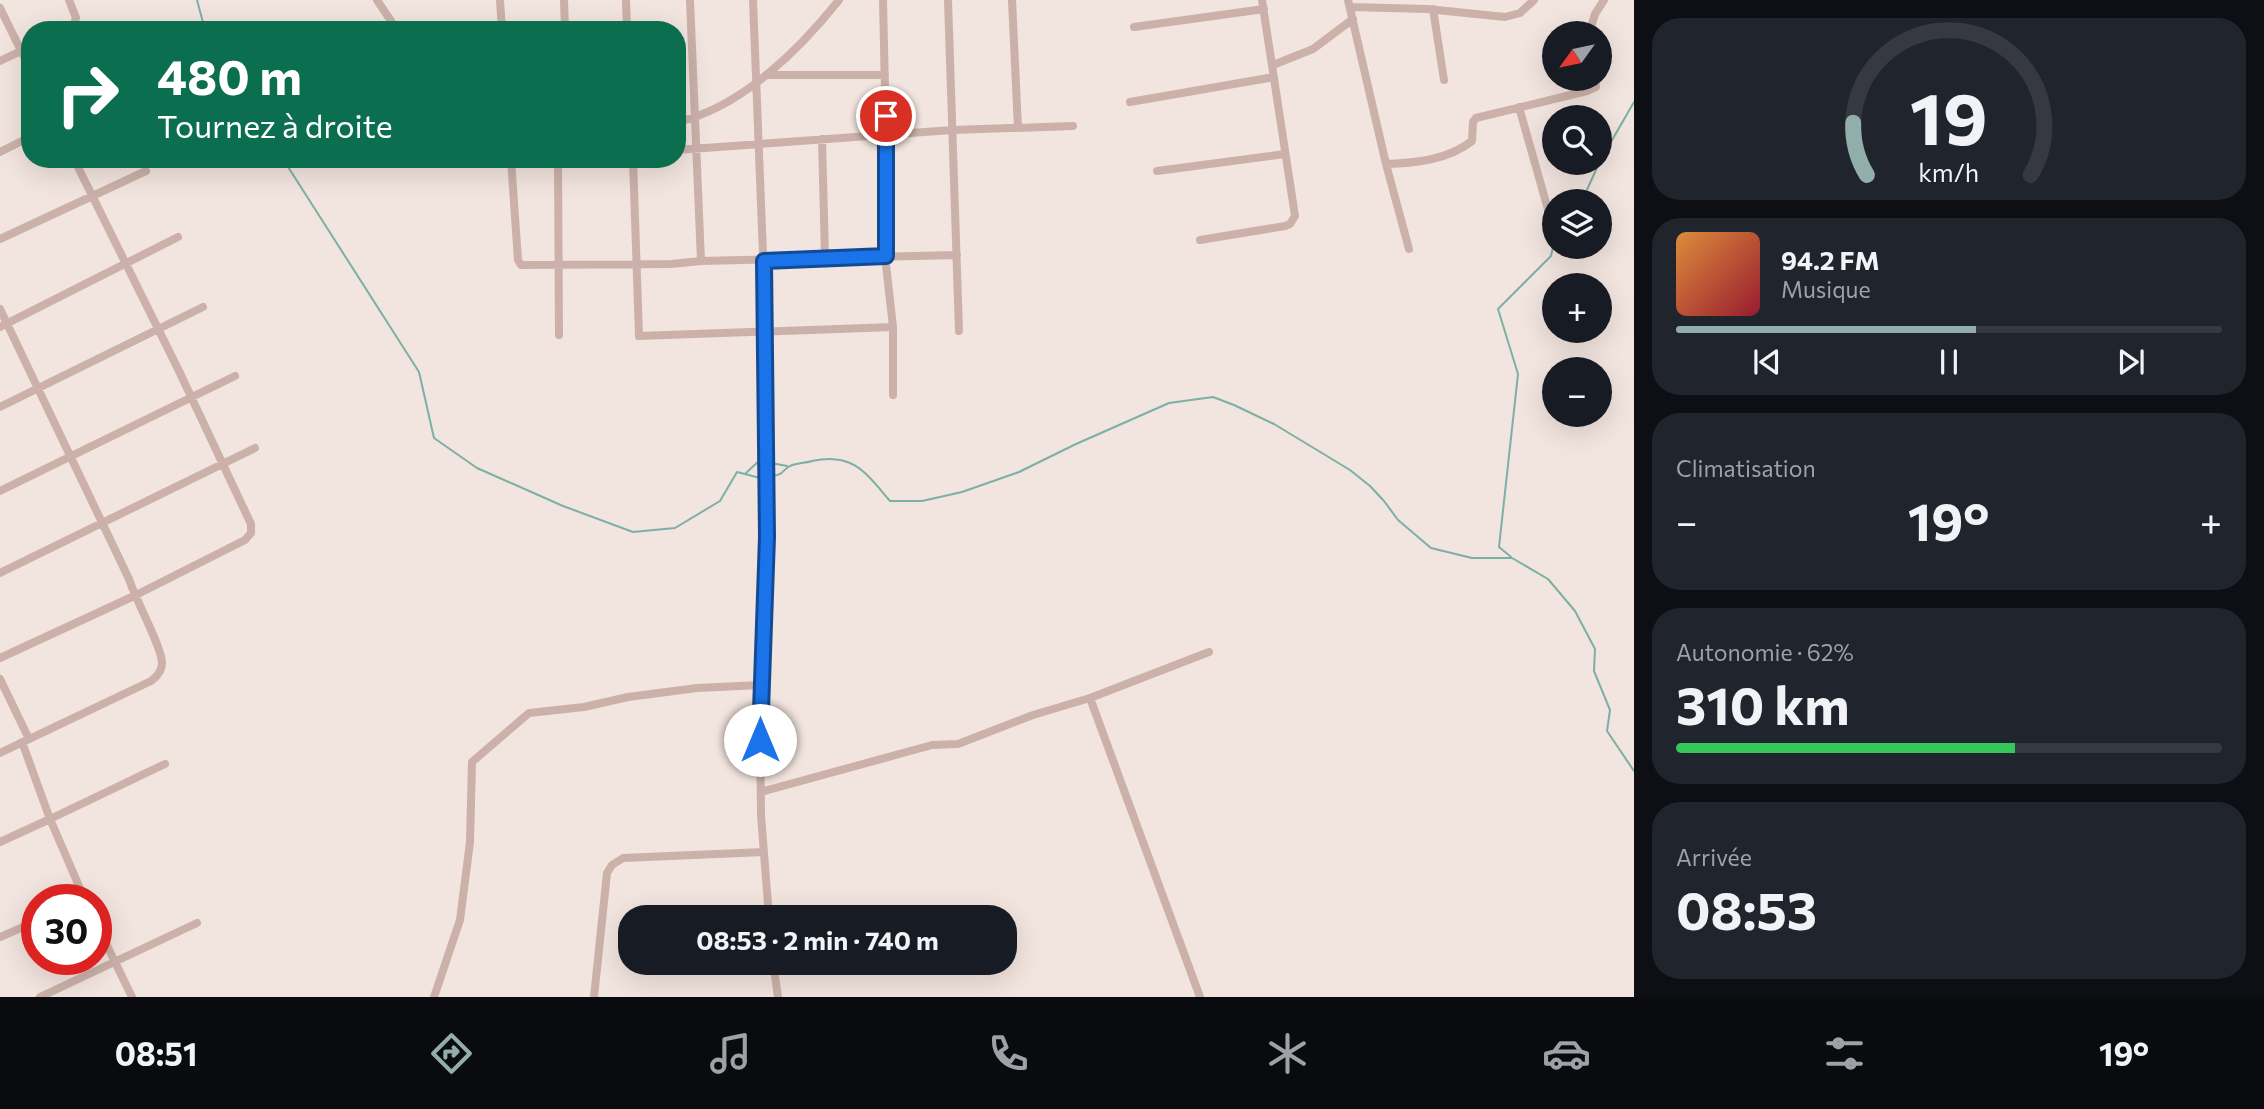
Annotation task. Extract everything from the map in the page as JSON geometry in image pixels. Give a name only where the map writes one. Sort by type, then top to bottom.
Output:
[{"type":"street","points":[[69,0],[75,21]]},
{"type":"street","points":[[377,0],[391,21]]},
{"type":"street","points":[[500,0],[501,21]]},
{"type":"street","points":[[564,0],[565,21]]},
{"type":"street","points":[[626,0],[627,21]]},
{"type":"street","points":[[690,0],[701,261]]},
{"type":"street","points":[[753,0],[766,331],[767,537],[761,685],[761,792],[768,905]]},
{"type":"street","points":[[686,120],[722,105],[756,83],[805,39],[839,0]]},
{"type":"street","points":[[883,0],[886,256],[893,327],[893,395]]},
{"type":"street","points":[[948,0],[959,331]]},
{"type":"street","points":[[1012,0],[1018,128]]},
{"type":"street","points":[[1409,249],[1386,164],[1349,3],[1505,17],[1520,13],[1534,0]]},
{"type":"street","points":[[1593,21],[1604,0]]},
{"type":"street","points":[[1135,27],[1263,4],[1295,209],[1293,220],[1290,224],[1200,240]]},
{"type":"street","points":[[0,8],[21,47]]},
{"type":"street","points":[[1433,9],[1444,80]]},
{"type":"street","points":[[1273,65],[1313,48],[1353,19]]},
{"type":"street","points":[[0,61],[21,55]]},
{"type":"street","points":[[766,75],[885,75]]},
{"type":"street","points":[[1130,102],[1274,77]]},
{"type":"street","points":[[1386,164],[1432,159],[1466,146],[1472,141],[1473,122],[1476,118],[1587,91]]},
{"type":"street","points":[[1519,107],[1542,189]]},
{"type":"street","points":[[686,150],[952,130],[1073,126]]},
{"type":"street","points":[[822,139],[825,257]]},
{"type":"street","points":[[0,152],[21,142]]},
{"type":"street","points":[[1157,171],[1285,154]]},
{"type":"street","points":[[0,658],[134,596],[245,540],[251,533],[251,524],[192,397],[78,168]]},
{"type":"street","points":[[513,168],[519,263],[524,265],[671,264],[825,257],[957,255]]},
{"type":"street","points":[[558,168],[559,335]]},
{"type":"street","points":[[633,168],[639,337],[893,327]]},
{"type":"street","points":[[0,239],[146,171]]},
{"type":"street","points":[[3,325],[178,237]]},
{"type":"street","points":[[0,407],[203,307]]},
{"type":"street","points":[[0,309],[3,325],[39,387],[69,457],[130,579],[134,596],[161,655],[162,666],[159,675],[151,681],[0,753]]},
{"type":"street","points":[[0,492],[235,376]]},
{"type":"street","points":[[0,573],[255,448]]},
{"type":"street","points":[[761,792],[932,745],[958,744],[1032,715],[1090,698],[1209,652]]},
{"type":"street","points":[[0,679],[25,741],[50,819],[78,884]]},
{"type":"street","points":[[434,997],[460,920],[470,842],[472,762],[529,713],[584,707],[628,697],[697,688],[761,685]]},
{"type":"street","points":[[1090,698],[1200,997]]},
{"type":"street","points":[[0,842],[165,764]]},
{"type":"street","points":[[594,997],[607,873],[611,865],[623,859],[764,852]]},
{"type":"street","points":[[40,997],[197,923]]},
{"type":"street","points":[[0,937],[21,928]]},
{"type":"street","points":[[112,954],[132,997]]},
{"type":"street","points":[[775,975],[778,997]]},
{"type":"waterway","points":[[197,0],[203,21]]},
{"type":"waterway","points":[[1612,140],[1634,102]]},
{"type":"waterway","points":[[289,168],[419,372],[434,438],[477,468],[563,506],[633,532],[675,528],[720,501],[737,472],[760,478]]},
{"type":"waterway","points":[[1587,189],[1594,175]]},
{"type":"waterway","points":[[1511,557],[1499,547],[1518,374],[1498,309],[1548,259]]},
{"type":"waterway","points":[[772,476],[796,464],[826,459],[838,460],[848,462],[866,474],[890,501],[922,501],[962,492],[1019,472],[1169,403],[1213,397],[1274,424],[1350,470],[1370,486],[1398,520],[1431,548],[1472,558],[1512,558],[1548,579],[1575,611],[1595,649],[1594,671],[1610,710],[1607,731],[1634,771]]},
{"type":"waterway","points":[[746,473],[760,460]]},
{"type":"waterway","points":[[771,463],[787,466]]},
{"type":"route","points":[[760,740],[767,537],[764,261],[886,256],[886,116]]}]
